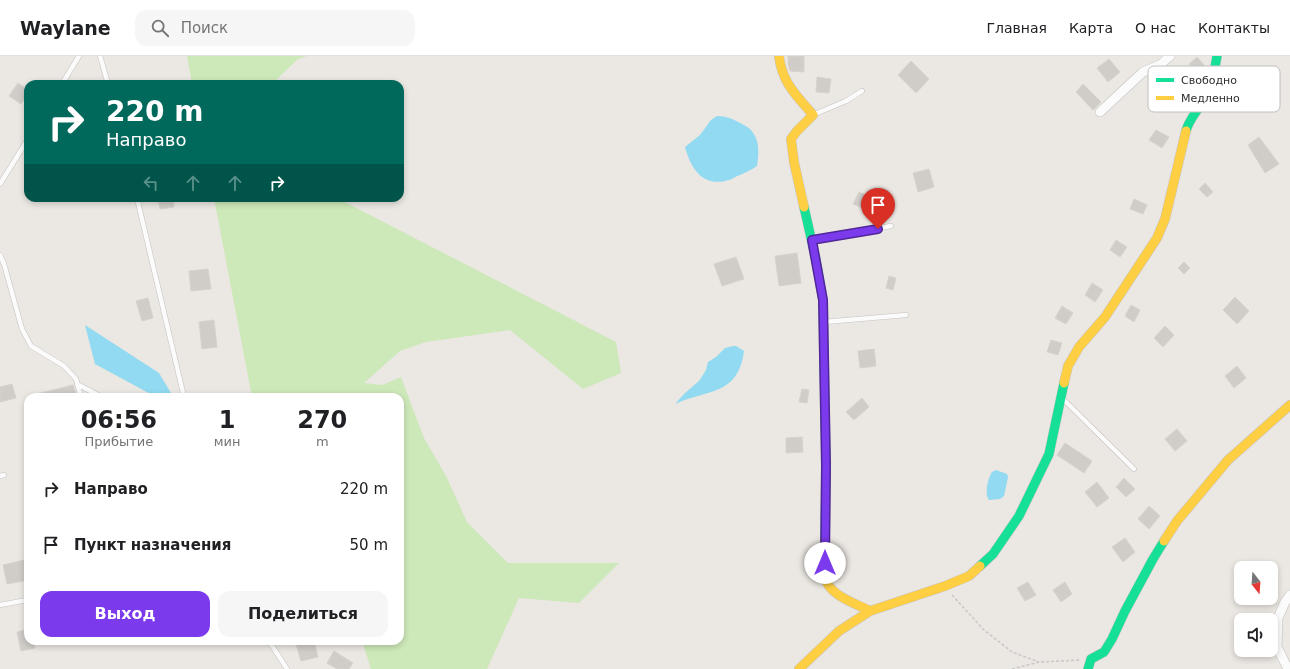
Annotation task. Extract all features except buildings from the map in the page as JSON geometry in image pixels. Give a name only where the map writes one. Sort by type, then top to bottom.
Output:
[{"type":"street","points":[[779,56],[779,67],[784,80],[794,94],[813,115],[791,139],[794,162],[812,240],[823,300],[822,322],[826,466],[825,577],[828,586],[833,592],[870,611]]},
{"type":"street","points":[[1158,66],[1170,56]]},
{"type":"street","points":[[1215,66],[1217,56]]},
{"type":"street","points":[[1100,112],[1143,72],[1148,70]]},
{"type":"street","points":[[799,669],[839,631],[870,611],[945,586],[969,576],[993,554],[1019,516],[1049,454],[1068,366],[1079,347],[1105,317],[1157,238],[1165,219],[1188,123],[1196,112]]},
{"type":"street","points":[[1088,669],[1091,659],[1104,652],[1112,639],[1125,611],[1153,560],[1178,521],[1228,460],[1290,405]]},
{"type":"street","points":[[1288,669],[1277,647],[1278,618],[1290,595]]},
{"type":"lane","points":[[64,80],[79,56]]},
{"type":"lane","points":[[100,56],[107,80]]},
{"type":"lane","points":[[813,115],[846,101],[862,91]]},
{"type":"lane","points":[[0,184],[24,145]]},
{"type":"lane","points":[[138,202],[183,393]]},
{"type":"lane","points":[[812,240],[891,226]]},
{"type":"lane","points":[[0,255],[4,264],[22,329],[31,346],[64,366],[76,379],[80,393]]},
{"type":"lane","points":[[822,322],[906,315]]},
{"type":"lane","points":[[77,384],[94,393]]},
{"type":"lane","points":[[1061,397],[1134,469]]},
{"type":"lane","points":[[0,605],[24,601]]},
{"type":"lane","points":[[272,645],[287,669]]},
{"type":"path","points":[[945,586],[984,630],[1012,652],[1039,662]]},
{"type":"path","points":[[1012,669],[1039,662],[1091,659]]},
{"type":"green space","points":[[187,56],[307,56],[298,59],[276,80],[191,80]]},
{"type":"green space","points":[[215,202],[345,202],[616,342],[621,373],[583,389],[510,330],[426,342],[400,351],[364,383],[382,385],[401,377],[424,438],[446,476],[467,522],[508,563],[619,563],[579,603],[519,598],[487,669],[371,669],[363,645],[404,645],[404,393],[251,393]]},
{"type":"water","points":[[717,116],[732,119],[750,129],[756,138],[758,152],[757,166],[730,180],[720,182],[705,179],[700,175],[691,163],[685,147],[700,135],[711,120]]},
{"type":"water","points":[[85,325],[159,373],[171,393],[149,393],[95,364]]},
{"type":"water","points":[[736,346],[744,351],[741,366],[728,384],[710,393],[675,404],[699,381],[706,370],[708,362],[716,357],[725,348]]},
{"type":"water","points":[[996,470],[1007,474],[1008,477],[1004,496],[1000,499],[989,500],[987,494],[988,482],[992,472]]},
{"type":"traffic: fast","points":[[1215,66],[1217,56]]},
{"type":"traffic: fast","points":[[1186,131],[1196,112]]},
{"type":"traffic: fast","points":[[804,207],[823,300],[826,466],[825,539]]},
{"type":"traffic: fast","points":[[980,566],[993,554],[1019,516],[1049,454],[1064,383]]},
{"type":"traffic: fast","points":[[1088,669],[1091,659],[1104,652],[1112,639],[1125,611],[1164,541]]},
{"type":"traffic: slow","points":[[779,56],[783,74],[787,82],[813,115],[791,139],[794,162],[804,207]]},
{"type":"traffic: slow","points":[[1064,383],[1068,366],[1079,347],[1105,317],[1157,238],[1165,219],[1186,131]]},
{"type":"traffic: slow","points":[[1164,541],[1177,521],[1228,460],[1290,405]]},
{"type":"traffic: slow","points":[[825,539],[824,568],[827,583],[831,589],[843,598],[870,611]]},
{"type":"traffic: slow","points":[[799,669],[839,631],[870,611],[945,586],[969,576],[980,566]]},
{"type":"route","points":[[825,563],[826,466],[822,340],[823,300],[812,240],[878,229]]}]
